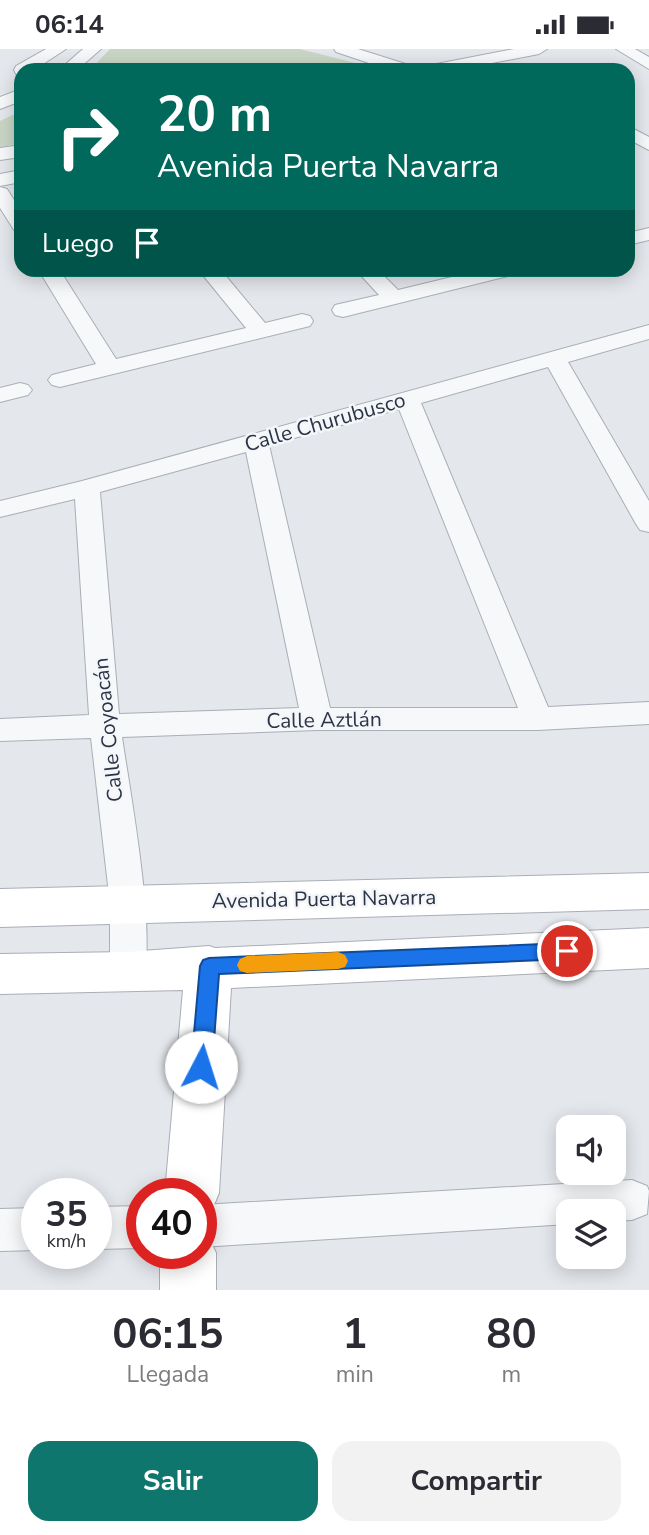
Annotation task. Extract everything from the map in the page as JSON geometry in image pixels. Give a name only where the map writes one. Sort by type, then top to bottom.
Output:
[{"type":"street","points":[[34,63],[58,49]]},
{"type":"street","points":[[76,63],[93,49]]},
{"type":"street","points":[[342,49],[385,63]]},
{"type":"street","points":[[487,63],[539,49]]},
{"type":"street","points":[[635,51],[649,64]]},
{"type":"street","points":[[37,61],[45,63]]},
{"type":"street","points":[[0,193],[14,215]]},
{"type":"street","points":[[53,277],[110,367]]},
{"type":"street","points":[[215,277],[260,331]]},
{"type":"street","points":[[373,277],[393,297]]},
{"type":"street","points":[[343,310],[479,277]]},
{"type":"street","points":[[60,380],[302,321]]},
{"type":"street","name":"Calle Churubusco","points":[[0,509],[87,488],[649,332]]},
{"type":"street","points":[[554,358],[649,524]]},
{"type":"street","points":[[407,399],[538,719]]},
{"type":"street","points":[[256,441],[317,719]]},
{"type":"street","name":"Calle Coyoacán","points":[[87,488],[106,727],[127,903],[128,972]]},
{"type":"street","name":"Calle Aztlán","points":[[0,730],[317,719],[538,719],[649,713]]},
{"type":"street","name":"Avenida Puerta Navarra","points":[[0,908],[649,891]]},
{"type":"street","points":[[0,974],[128,972],[209,966],[649,948]]},
{"type":"street","points":[[193,1178],[209,966]]},
{"type":"street","points":[[217,1225],[632,1200]]},
{"type":"street","points":[[0,1230],[21,1229]]},
{"type":"street","points":[[188,1269],[188,1290]]},
{"type":"green space","points":[[110,49],[300,49],[355,63],[97,63]]},
{"type":"green space","points":[[14,114],[14,144],[0,147],[0,121]]},
{"type":"slow traffic","points":[[247,965],[338,961]]},
{"type":"route","points":[[201,1067],[209,966],[567,951]]}]
